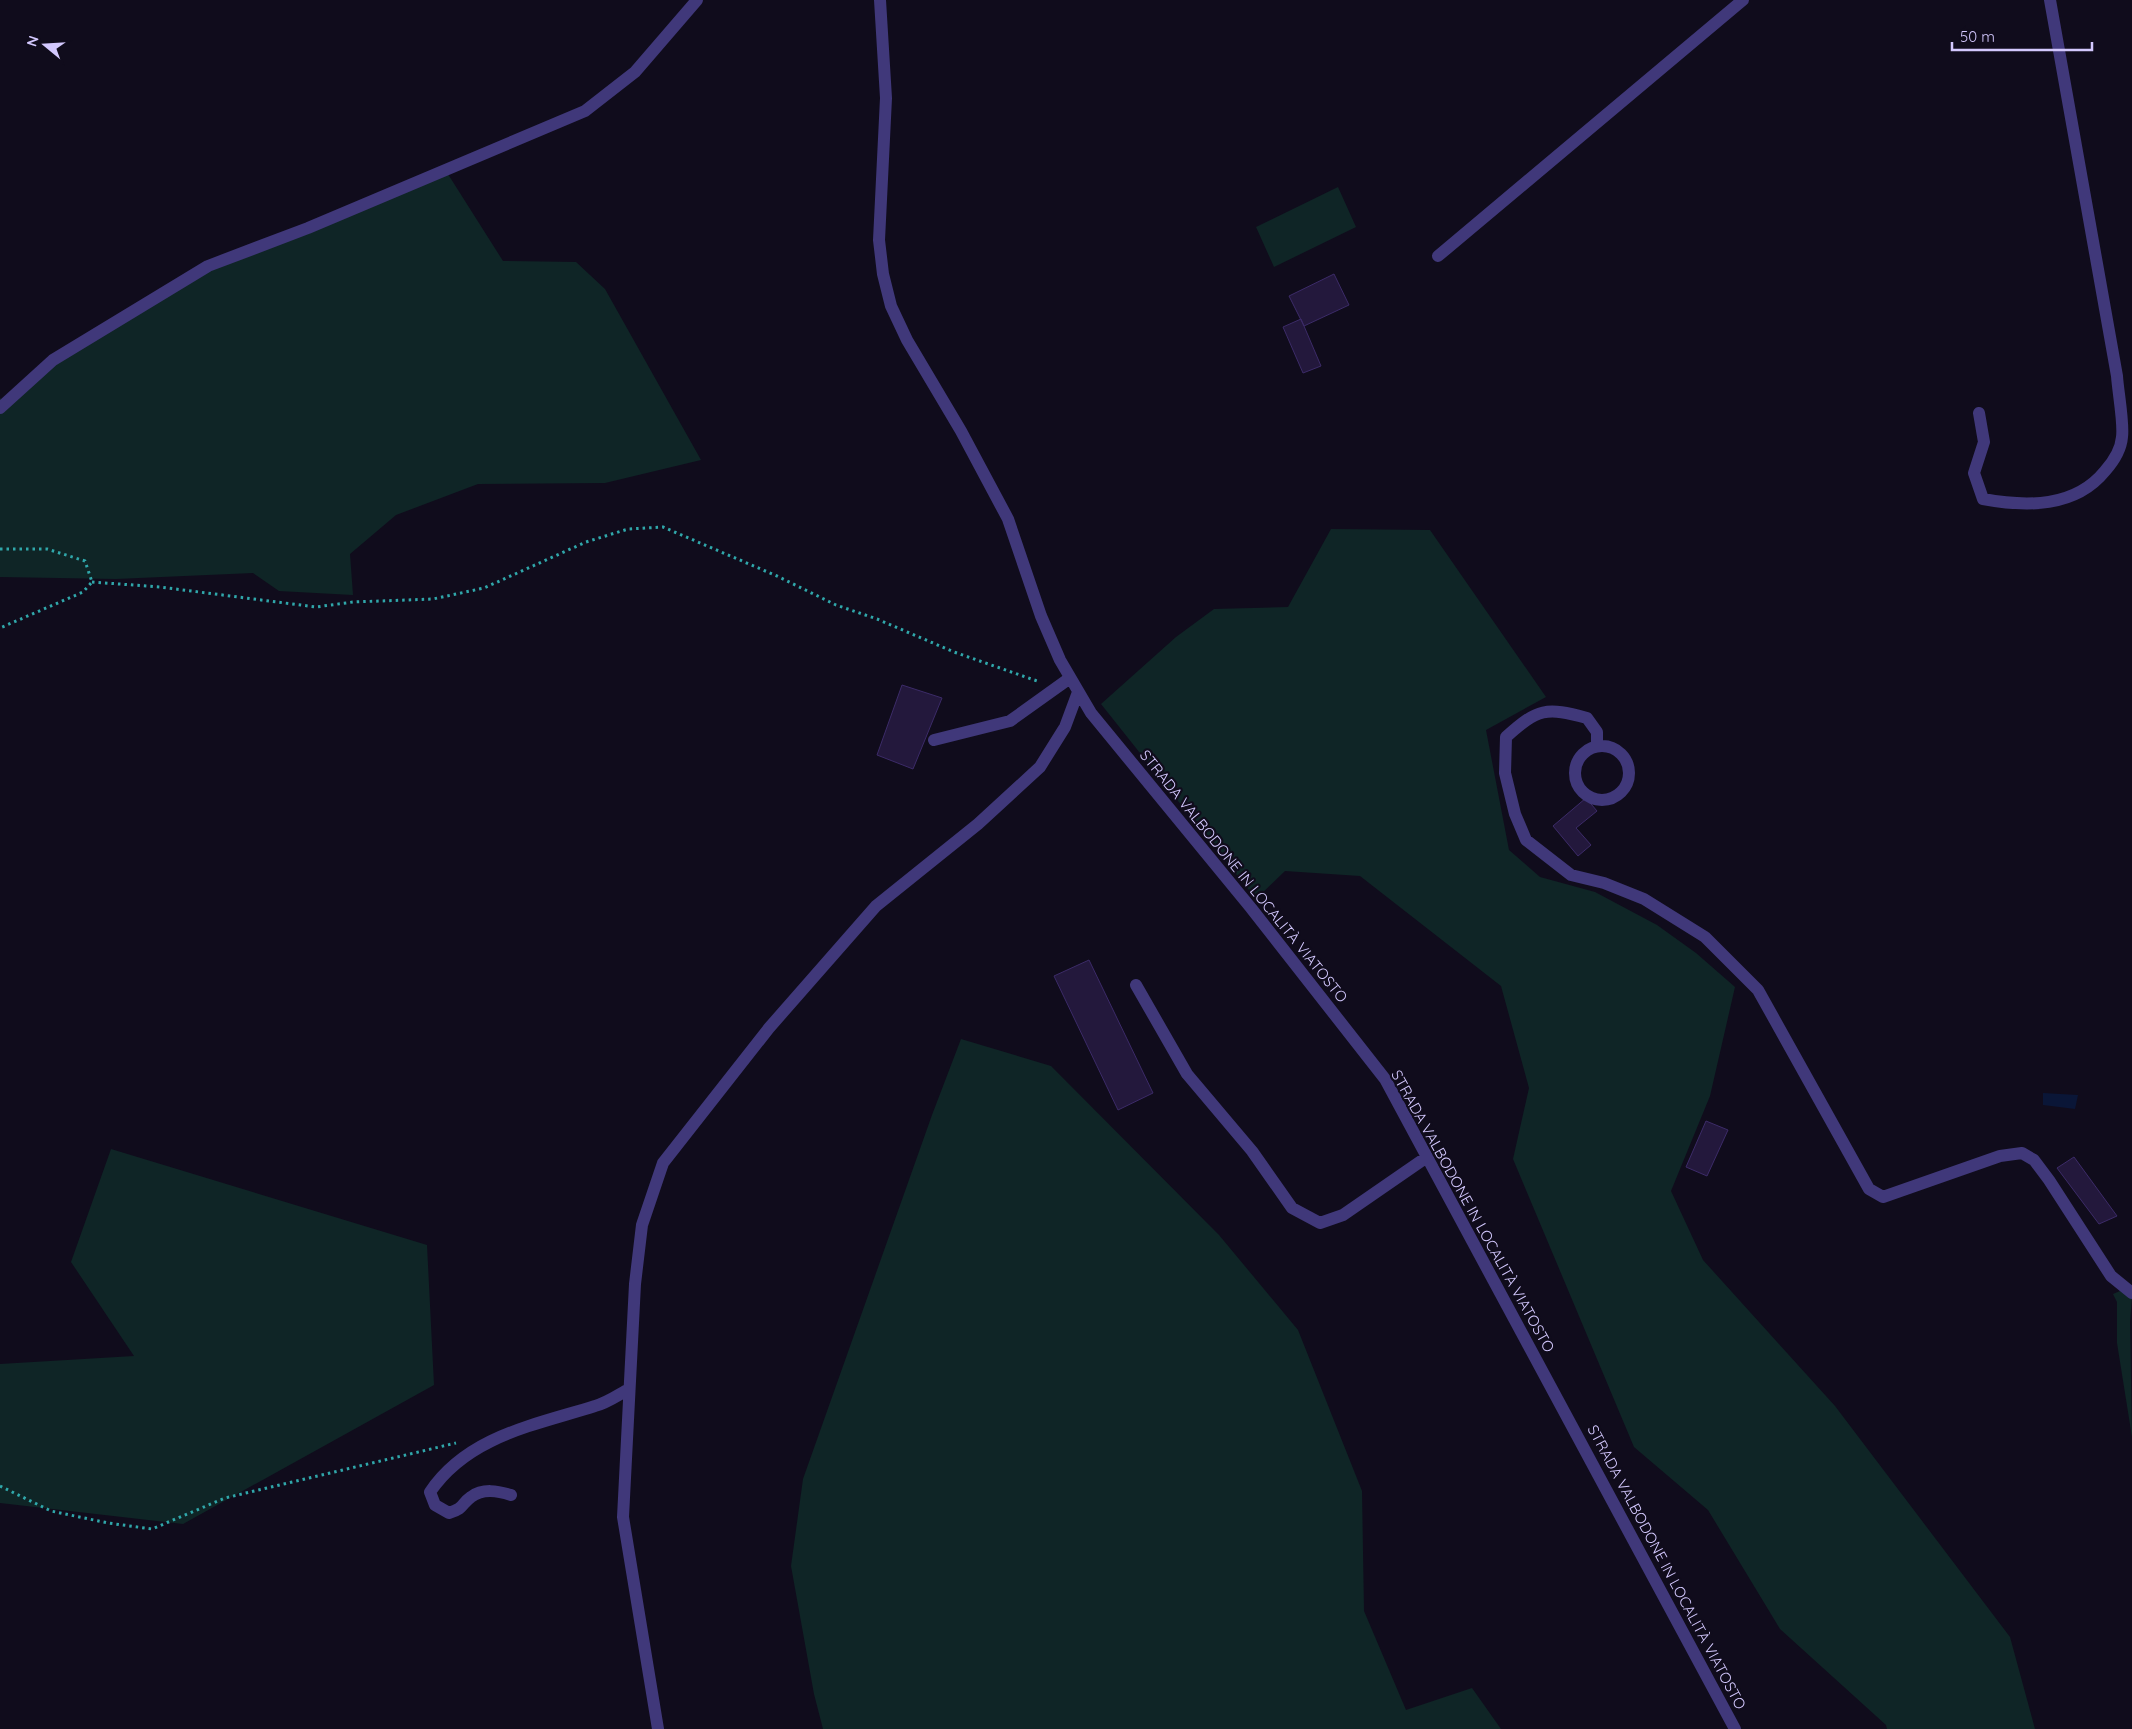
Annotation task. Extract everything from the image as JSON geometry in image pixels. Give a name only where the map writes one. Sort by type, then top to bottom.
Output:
[{"type":"street","points":[[0,408],[53,360],[208,266],[308,228],[585,111],[635,72],[697,0]]},
{"type":"street","name":"STRADA VALBODONE IN LOCALITÀ VIATOSTO","points":[[880,0],[886,98],[879,240],[882,274],[891,306],[923,370],[961,431],[1004,510],[1065,682],[1078,692],[1091,713],[1251,908],[1384,1079],[1735,1729]]},
{"type":"street","points":[[1438,256],[1743,0]]},
{"type":"street","points":[[1979,413],[1984,442],[1974,473],[1982,499],[2014,505],[2071,498],[2096,482],[2113,461],[2122,437],[2117,376],[2050,0]]},
{"type":"street","points":[[934,740],[1010,721],[1065,682]]},
{"type":"street","points":[[658,1729],[622,1517],[635,1284],[642,1225],[663,1163],[769,1028],[876,906],[978,824],[1040,767],[1065,727],[1078,692]]},
{"type":"street","points":[[1597,746],[1597,732],[1587,718],[1557,710],[1528,717],[1506,737],[1505,773],[1515,814],[1526,840],[1571,875],[1604,883],[1644,899],[1705,937],[1758,990],[1870,1190],[1883,1197],[2000,1156],[2022,1153],[2034,1160],[2049,1180],[2111,1276],[2132,1292]]},
{"type":"street","points":[[1597,746],[1616,749],[1628,764],[1628,784],[1615,798],[1596,801],[1579,791],[1574,773],[1577,764],[1581,755],[1597,746]]},
{"type":"street","points":[[1136,985],[1188,1074],[1252,1150],[1292,1208],[1320,1223],[1343,1215],[1427,1157]]},
{"type":"street","points":[[510,1495],[496,1490],[482,1492],[470,1497],[462,1509],[449,1513],[435,1505],[430,1492],[439,1478],[463,1457],[482,1445],[513,1430],[597,1406],[630,1390]]},
{"type":"path","points":[[92,582],[160,587],[316,607],[353,602],[433,599],[484,588],[586,542],[628,529],[663,527],[777,576],[836,605],[877,619],[988,664],[1036,681],[1065,682]]},
{"type":"path","points":[[0,549],[47,549],[85,561],[92,582]]},
{"type":"path","points":[[0,628],[83,592],[92,582]]},
{"type":"path","points":[[0,1486],[51,1511],[108,1523],[152,1529],[225,1498],[466,1441]]},
{"type":"green space","points":[[446,171],[503,261],[576,262],[605,289],[701,460],[605,483],[478,484],[396,515],[350,554],[353,595],[279,591],[253,573],[116,579],[0,577],[0,398],[6,402],[53,360],[208,266]]},
{"type":"green space","points":[[1338,187],[1356,227],[1274,267],[1256,227]]},
{"type":"green space","points":[[1331,529],[1430,530],[1546,697],[1486,730],[1509,850],[1540,877],[1595,892],[1657,925],[1696,953],[1735,987],[1710,1096],[1671,1191],[1703,1260],[1835,1406],[2010,1637],[2035,1729],[1887,1729],[1886,1725],[1780,1629],[1708,1510],[1634,1447],[1513,1159],[1529,1088],[1501,986],[1360,876],[1285,871],[1256,899],[1101,704],[1176,637],[1214,609],[1288,607]]},
{"type":"green space","points":[[961,1039],[1051,1066],[1219,1235],[1298,1330],[1362,1491],[1364,1611],[1406,1710],[1472,1688],[1501,1729],[823,1729],[814,1694],[791,1566],[803,1479],[932,1115]]},
{"type":"green space","points":[[111,1149],[427,1245],[434,1385],[183,1524],[0,1503],[0,1364],[134,1356],[71,1262]]},
{"type":"green space","points":[[2120,1291],[2132,1297],[2130,1322],[2132,1437],[2117,1343],[2117,1302],[2113,1294]]},
{"type":"water","points":[[2043,1093],[2078,1095],[2075,1109],[2043,1105]]},
{"type":"building","points":[[1334,274],[1349,305],[1304,326],[1289,296]]},
{"type":"building","points":[[1301,319],[1321,366],[1303,373],[1283,327]]},
{"type":"building","points":[[902,685],[942,698],[913,769],[877,755]]},
{"type":"building","points":[[1586,798],[1597,811],[1576,828],[1591,845],[1578,856],[1553,826]]},
{"type":"building","points":[[1089,960],[1153,1093],[1118,1110],[1054,976]]},
{"type":"building","points":[[1706,1121],[1728,1130],[1707,1176],[1686,1167]]},
{"type":"building","points":[[2074,1157],[2117,1216],[2099,1224],[2057,1168]]}]
